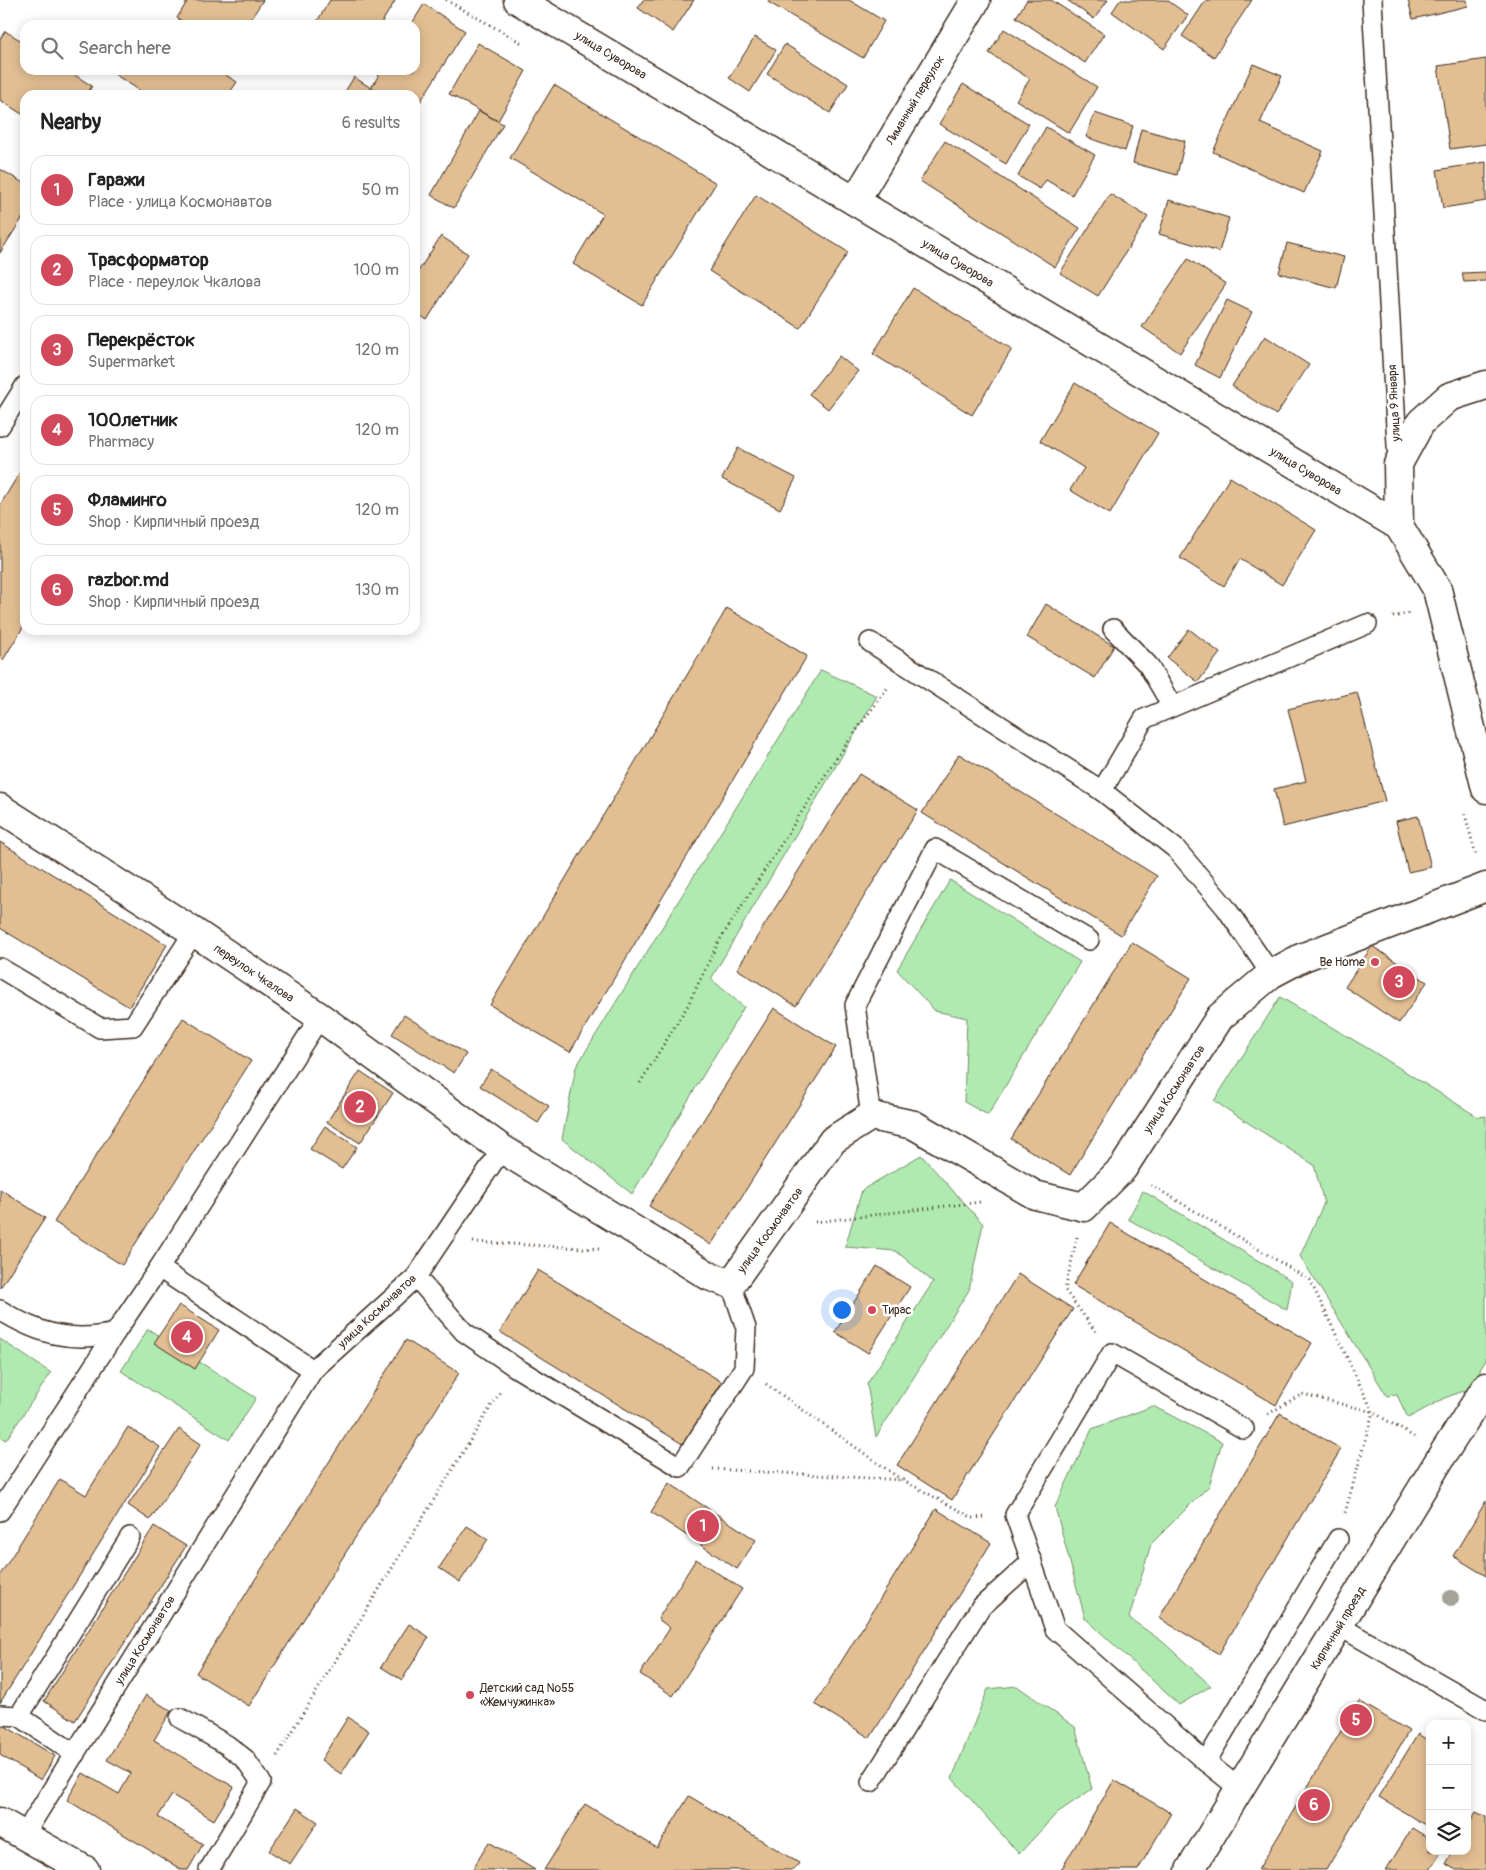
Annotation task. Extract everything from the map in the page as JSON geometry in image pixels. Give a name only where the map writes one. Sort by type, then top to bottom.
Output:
[{"type":"street","name":"улица Суворова","points":[[518,0],[1399,526]]},
{"type":"street","name":"Лиманный переулок","points":[[855,201],[976,0]]},
{"type":"street","points":[[1398,464],[1421,422],[1449,397],[1486,386]]},
{"type":"street","name":"улица 9 Января","points":[[1398,464],[1399,526],[1437,590],[1486,789]]},
{"type":"street","name":"переулок Чкалова","points":[[0,808],[194,932],[320,1017],[502,1149]]},
{"type":"street","name":"улица Космонавтов","points":[[1084,1207],[1123,1168],[1220,1017],[1271,974],[1301,958],[1485,888]]},
{"type":"street","points":[[871,1116],[914,1126],[1035,1195],[1084,1207]]},
{"type":"street","name":"улица Космонавтов","points":[[502,1149],[709,1276],[731,1284],[833,1140],[871,1116]]},
{"type":"street","name":"Кирпичный проезд","points":[[1190,1870],[1443,1454],[1486,1387]]},
{"type":"street","points":[[0,1822],[85,1870]]},
{"type":"lane","name":"улица 9 Января","points":[[1372,0],[1398,464]]},
{"type":"lane","points":[[0,426],[20,394]]},
{"type":"lane","points":[[1102,791],[1144,719],[1367,624]]},
{"type":"lane","points":[[1113,628],[1148,665],[1172,706]]},
{"type":"lane","points":[[870,642],[1102,791],[1176,849],[1226,908],[1271,974]]},
{"type":"lane","points":[[871,1116],[855,1005],[935,849],[1089,940]]},
{"type":"lane","points":[[0,968],[100,1028],[133,1026],[194,932]]},
{"type":"lane","points":[[0,1511],[320,1017]]},
{"type":"lane","name":"улица Космонавтов","points":[[24,1835],[313,1370],[416,1277],[502,1149]]},
{"type":"lane","points":[[159,1268],[313,1370]]},
{"type":"lane","points":[[416,1277],[464,1332],[515,1367],[680,1467],[744,1368],[746,1328],[731,1284]]},
{"type":"lane","points":[[0,1310],[22,1324],[59,1336],[93,1338],[115,1333]]},
{"type":"lane","points":[[1240,1788],[1206,1762],[1055,1629],[1015,1515],[1112,1353],[1244,1429]]},
{"type":"lane","points":[[19,1716],[130,1537]]},
{"type":"lane","points":[[1206,1762],[1338,1539]]},
{"type":"lane","points":[[871,1782],[980,1608],[1032,1561]]},
{"type":"lane","points":[[1339,1626],[1486,1710]]},
{"type":"lane","points":[[0,1715],[19,1716],[75,1754]]},
{"type":"lane","points":[[180,1718],[233,1750],[244,1759],[261,1782],[209,1870]]},
{"type":"path","points":[[446,0],[523,44]]},
{"type":"path","points":[[640,1083],[688,1005],[718,944],[835,760],[904,664]]},
{"type":"path","points":[[1465,812],[1485,888]]},
{"type":"path","points":[[1123,1168],[1310,1280],[1373,1412],[1338,1539]]},
{"type":"path","points":[[773,1227],[986,1201]]},
{"type":"path","points":[[1084,1207],[1065,1290],[1112,1353]]},
{"type":"path","points":[[440,1241],[603,1249]]},
{"type":"path","points":[[261,1782],[515,1367]]},
{"type":"path","points":[[744,1368],[903,1480],[973,1518],[1015,1515]]},
{"type":"path","points":[[1244,1429],[1302,1394],[1373,1412],[1443,1454]]},
{"type":"path","points":[[680,1467],[903,1480]]},
{"type":"green space","points":[[821,670],[877,696],[711,979],[744,1007],[632,1194],[562,1139],[576,1067]]},
{"type":"green space","points":[[950,880],[1080,962],[988,1115],[964,1102],[967,1018],[935,1011],[897,970]]},
{"type":"green space","points":[[1280,997],[1369,1049],[1478,1117],[1486,1116],[1486,1360],[1480,1370],[1481,1385],[1447,1397],[1408,1418],[1397,1395],[1387,1396],[1300,1256],[1324,1203],[1314,1165],[1214,1101]]},
{"type":"green space","points":[[921,1155],[983,1224],[969,1290],[876,1437],[867,1384],[933,1282],[896,1251],[845,1247],[862,1190]]},
{"type":"green space","points":[[1143,1191],[1292,1281],[1287,1310],[1128,1219]]},
{"type":"green space","points":[[148,1329],[256,1398],[229,1440],[121,1371]]},
{"type":"green space","points":[[0,1339],[51,1373],[6,1440],[0,1437]]},
{"type":"green space","points":[[1153,1406],[1222,1442],[1209,1486],[1151,1544],[1129,1618],[1163,1642],[1211,1686],[1179,1705],[1085,1618],[1055,1507],[1092,1429]]},
{"type":"green space","points":[[1017,1686],[1075,1727],[1092,1789],[1057,1813],[1019,1854],[952,1778],[988,1689]]},
{"type":"building","points":[[188,0],[263,0],[250,20],[180,20],[177,18]]},
{"type":"building","points":[[330,0],[395,1],[383,20],[318,20]]},
{"type":"building","points":[[643,0],[694,0],[673,32],[638,8]]},
{"type":"building","points":[[769,0],[849,0],[884,21],[863,58],[768,2]]},
{"type":"building","points":[[1027,0],[1051,0],[1104,34],[1085,63],[1016,17]]},
{"type":"building","points":[[1067,0],[1108,0],[1094,19]]},
{"type":"building","points":[[1120,0],[1167,0],[1188,15],[1164,49],[1112,12]]},
{"type":"building","points":[[1206,0],[1252,0],[1214,57],[1182,36]]},
{"type":"building","points":[[1408,0],[1467,0],[1468,6],[1413,19]]},
{"type":"building","points":[[424,4],[465,31],[420,102],[420,90],[374,90],[371,88],[379,75],[420,75],[420,20],[414,20]]},
{"type":"building","points":[[1004,29],[1097,87],[1069,133],[1016,100],[1030,79],[989,53]]},
{"type":"building","points":[[5,31],[20,40],[20,75],[75,75],[92,86],[89,90],[20,90],[20,113],[0,100],[0,39]]},
{"type":"building","points":[[755,37],[776,50],[750,92],[729,78]]},
{"type":"building","points":[[478,43],[526,71],[498,121],[449,94]]},
{"type":"building","points":[[785,44],[848,84],[830,113],[767,74]]},
{"type":"building","points":[[1486,59],[1486,144],[1450,149],[1438,66]]},
{"type":"building","points":[[1253,64],[1282,76],[1260,123],[1323,151],[1304,193],[1213,152]]},
{"type":"building","points":[[116,75],[226,75],[237,82],[231,90],[139,90]]},
{"type":"building","points":[[354,77],[374,90],[346,90]]},
{"type":"building","points":[[963,84],[1029,124],[1006,164],[939,124]]},
{"type":"building","points":[[554,85],[716,183],[642,305],[573,264],[603,214],[510,158]]},
{"type":"building","points":[[479,111],[503,124],[454,208],[431,195]]},
{"type":"building","points":[[1095,113],[1133,126],[1125,151],[1086,137]]},
{"type":"building","points":[[1046,127],[1095,155],[1072,195],[1046,180],[1040,189],[1018,176]]},
{"type":"building","points":[[1141,129],[1185,141],[1177,175],[1133,163]]},
{"type":"building","points":[[945,141],[1080,228],[1055,267],[920,181]]},
{"type":"building","points":[[1486,162],[1486,201],[1443,208],[1437,170]]},
{"type":"building","points":[[0,169],[20,181],[20,222],[0,253]]},
{"type":"building","points":[[1110,194],[1148,217],[1098,296],[1060,273]]},
{"type":"building","points":[[756,195],[848,252],[800,328],[709,271]]},
{"type":"building","points":[[1169,200],[1229,218],[1219,252],[1159,234]]},
{"type":"building","points":[[441,236],[468,254],[427,320],[420,315],[420,268]]},
{"type":"building","points":[[1287,243],[1344,257],[1336,288],[1279,273]]},
{"type":"building","points":[[1188,259],[1226,284],[1180,353],[1142,327]]},
{"type":"building","points":[[1486,272],[1486,281],[1464,282],[1462,273]]},
{"type":"building","points":[[913,288],[1012,349],[972,415],[873,354]]},
{"type":"building","points":[[1227,300],[1252,312],[1220,378],[1195,365]]},
{"type":"building","points":[[1265,336],[1309,365],[1276,415],[1232,386]]},
{"type":"building","points":[[839,356],[858,371],[828,409],[809,394]]},
{"type":"building","points":[[1075,383],[1158,433],[1110,514],[1070,490],[1084,468],[1040,441]]},
{"type":"building","points":[[738,448],[796,478],[780,509],[722,479]]},
{"type":"building","points":[[20,472],[20,632],[3,660],[0,658],[0,505]]},
{"type":"building","points":[[1230,477],[1316,530],[1282,585],[1240,559],[1224,586],[1180,558]]},
{"type":"building","points":[[1046,604],[1114,646],[1095,678],[1027,637]]},
{"type":"building","points":[[727,608],[807,656],[570,1052],[490,1005]]},
{"type":"building","points":[[1189,629],[1220,653],[1198,682],[1167,658]]},
{"type":"building","points":[[1357,692],[1385,801],[1283,827],[1274,789],[1306,781],[1288,709]]},
{"type":"building","points":[[959,754],[1157,876],[1121,935],[922,813]]},
{"type":"building","points":[[859,774],[918,810],[796,1006],[737,969]]},
{"type":"building","points":[[1418,816],[1431,867],[1408,872],[1396,821]]},
{"type":"building","points":[[0,842],[167,945],[129,1007],[0,928]]},
{"type":"building","points":[[1132,942],[1191,978],[1070,1175],[1011,1139]]},
{"type":"building","points":[[1372,946],[1427,982],[1399,1023],[1345,987]]},
{"type":"building","points":[[774,1008],[836,1047],[711,1245],[649,1206]]},
{"type":"building","points":[[404,1015],[466,1054],[454,1073],[392,1034]]},
{"type":"building","points":[[183,1018],[251,1061],[122,1265],[54,1222]]},
{"type":"building","points":[[491,1069],[549,1106],[538,1123],[480,1086]]},
{"type":"building","points":[[360,1071],[393,1093],[360,1143],[327,1122]]},
{"type":"building","points":[[325,1126],[357,1147],[342,1169],[310,1149]]},
{"type":"building","points":[[0,1189],[45,1218],[0,1288]]},
{"type":"building","points":[[1110,1223],[1312,1343],[1276,1405],[1073,1285]]},
{"type":"building","name":"Тирас","points":[[877,1266],[910,1287],[868,1353],[835,1332]]},
{"type":"building","points":[[538,1270],[722,1382],[684,1445],[500,1332]]},
{"type":"building","points":[[1018,1274],[1073,1309],[952,1500],[897,1465]]},
{"type":"building","points":[[179,1305],[219,1330],[195,1369],[154,1343]]},
{"type":"building","points":[[406,1340],[459,1373],[249,1706],[196,1673]]},
{"type":"building","points":[[1280,1413],[1341,1449],[1219,1654],[1159,1618]]},
{"type":"building","points":[[128,1427],[160,1447],[0,1703],[0,1575],[60,1479],[86,1495]]},
{"type":"building","points":[[179,1429],[201,1444],[150,1520],[128,1505]]},
{"type":"building","points":[[669,1483],[756,1540],[737,1569],[651,1512]]},
{"type":"building","points":[[1486,1501],[1486,1576],[1453,1556]]},
{"type":"building","points":[[936,1509],[991,1543],[870,1738],[815,1704]]},
{"type":"building","points":[[154,1526],[186,1546],[75,1721],[44,1701]]},
{"type":"building","points":[[467,1526],[488,1539],[460,1582],[439,1568]]},
{"type":"building","points":[[696,1559],[742,1589],[673,1696],[640,1674],[670,1628],[658,1619]]},
{"type":"building","points":[[409,1624],[429,1637],[402,1680],[381,1667]]},
{"type":"building","points":[[146,1695],[171,1711],[154,1740],[234,1787],[214,1820],[172,1795],[158,1817],[203,1844],[188,1870],[182,1870],[67,1800],[83,1773],[119,1794],[131,1773],[107,1760]]},
{"type":"building","points":[[1359,1701],[1409,1731],[1326,1870],[1258,1870]]},
{"type":"building","points":[[348,1717],[369,1731],[341,1774],[321,1760]]},
{"type":"building","points":[[0,1723],[55,1756],[41,1780],[0,1755]]},
{"type":"building","points":[[1418,1734],[1426,1739],[1426,1826],[1379,1797]]},
{"type":"building","points":[[1114,1780],[1171,1813],[1138,1870],[1061,1870]]},
{"type":"building","points":[[689,1796],[799,1863],[794,1870],[544,1870],[585,1804],[657,1848]]},
{"type":"building","points":[[297,1808],[318,1822],[290,1864],[269,1851]]},
{"type":"building","points":[[1476,1812],[1486,1817],[1486,1870],[1456,1870],[1446,1864],[1451,1855],[1471,1855],[1471,1820]]},
{"type":"building","points":[[1412,1828],[1426,1837],[1426,1855],[1439,1855],[1430,1870],[1386,1870]]},
{"type":"building","points":[[489,1842],[535,1870],[472,1870]]},
{"type":"place","name":"Be Home","points":[[1375,962]]},
{"type":"place","name":"Перекрёсток","points":[[1399,982]]},
{"type":"place","name":"Трасформатор","points":[[360,1107]]},
{"type":"place","name":"Тирас","points":[[872,1310]]},
{"type":"place","name":"100летник","points":[[187,1337]]},
{"type":"place","name":"Гаражи","points":[[703,1526]]},
{"type":"place","name":"Детский сад №55 «Жемчужинка»","points":[[470,1695]]},
{"type":"place","name":"Фламинго","points":[[1356,1720]]},
{"type":"place","name":"razbor.md","points":[[1314,1805]]}]
